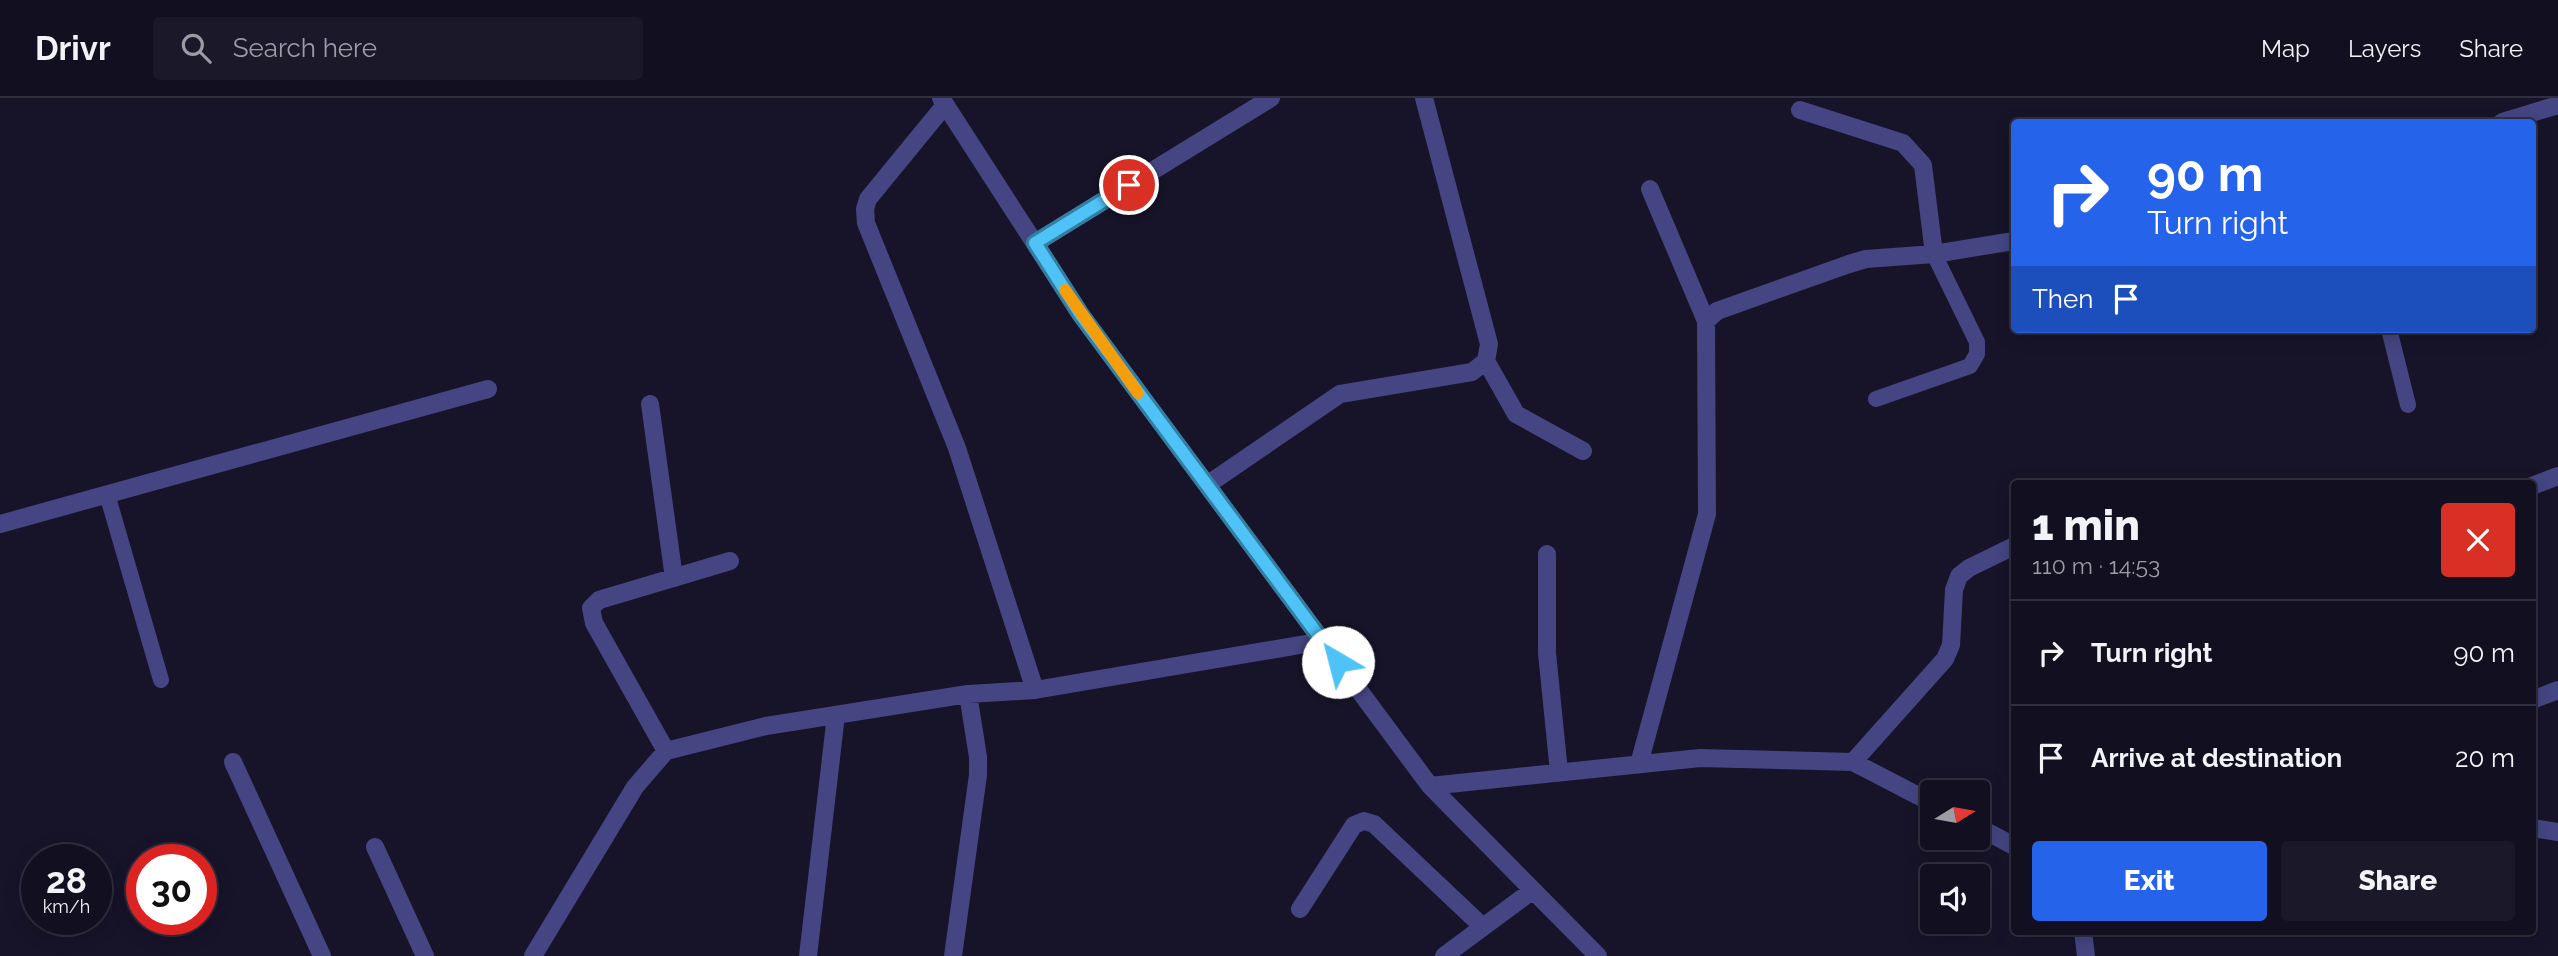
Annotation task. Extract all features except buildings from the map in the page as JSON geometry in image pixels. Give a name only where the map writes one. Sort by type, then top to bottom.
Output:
[{"type":"street","points":[[1035,243],[1272,98]]},
{"type":"street","points":[[1424,98],[1489,344],[1486,361],[1516,414],[1583,451]]},
{"type":"street","points":[[1035,690],[957,448],[866,223],[865,209],[868,199],[943,102],[1081,315],[1430,786],[1598,956]]},
{"type":"street","points":[[2512,119],[2558,105]]},
{"type":"street","points":[[1800,110],[1903,143],[1923,165],[1934,254]]},
{"type":"street","points":[[1639,764],[1707,514],[1706,321],[1650,189]]},
{"type":"street","points":[[1706,321],[1717,310],[1866,259],[1934,254],[2011,242]]},
{"type":"street","points":[[1207,485],[1340,394],[1472,372],[1486,361]]},
{"type":"street","points":[[0,524],[488,388]]},
{"type":"street","points":[[650,404],[674,578]]},
{"type":"street","points":[[2536,484],[2558,475]]},
{"type":"street","points":[[1853,762],[1945,659],[1951,645],[1954,590],[1959,576],[1969,568],[2011,547]]},
{"type":"street","points":[[1547,554],[1547,653],[1559,772]]},
{"type":"street","points":[[666,751],[594,623],[591,608],[599,600],[730,561]]},
{"type":"street","points":[[533,956],[635,787],[666,751],[766,726],[968,694],[1035,690],[1323,641]]},
{"type":"street","points":[[2536,698],[2558,690]]},
{"type":"street","points":[[953,956],[978,775],[978,757],[968,694]]},
{"type":"street","points":[[808,956],[836,715]]},
{"type":"street","points":[[1430,786],[1700,758],[1853,762],[1920,797]]},
{"type":"street","points":[[233,762],[322,956]]},
{"type":"street","points":[[1300,909],[1354,825],[1364,821],[1374,824],[1483,927]]},
{"type":"street","points":[[2536,829],[2558,832]]},
{"type":"street","points":[[1990,833],[2011,844]]},
{"type":"street","points":[[375,847],[425,956]]},
{"type":"street","points":[[1444,956],[1532,890]]},
{"type":"street","points":[[2083,935],[2086,956]]},
{"type":"lane","points":[[1876,399],[1970,366],[1978,354],[1977,342],[1934,254]]},
{"type":"lane","points":[[2390,333],[2408,405]]},
{"type":"lane","points":[[107,494],[161,680]]},
{"type":"slow traffic","points":[[1065,290],[1138,393]]},
{"type":"route","points":[[1129,185],[1035,243],[1081,315],[1338,662]]}]
